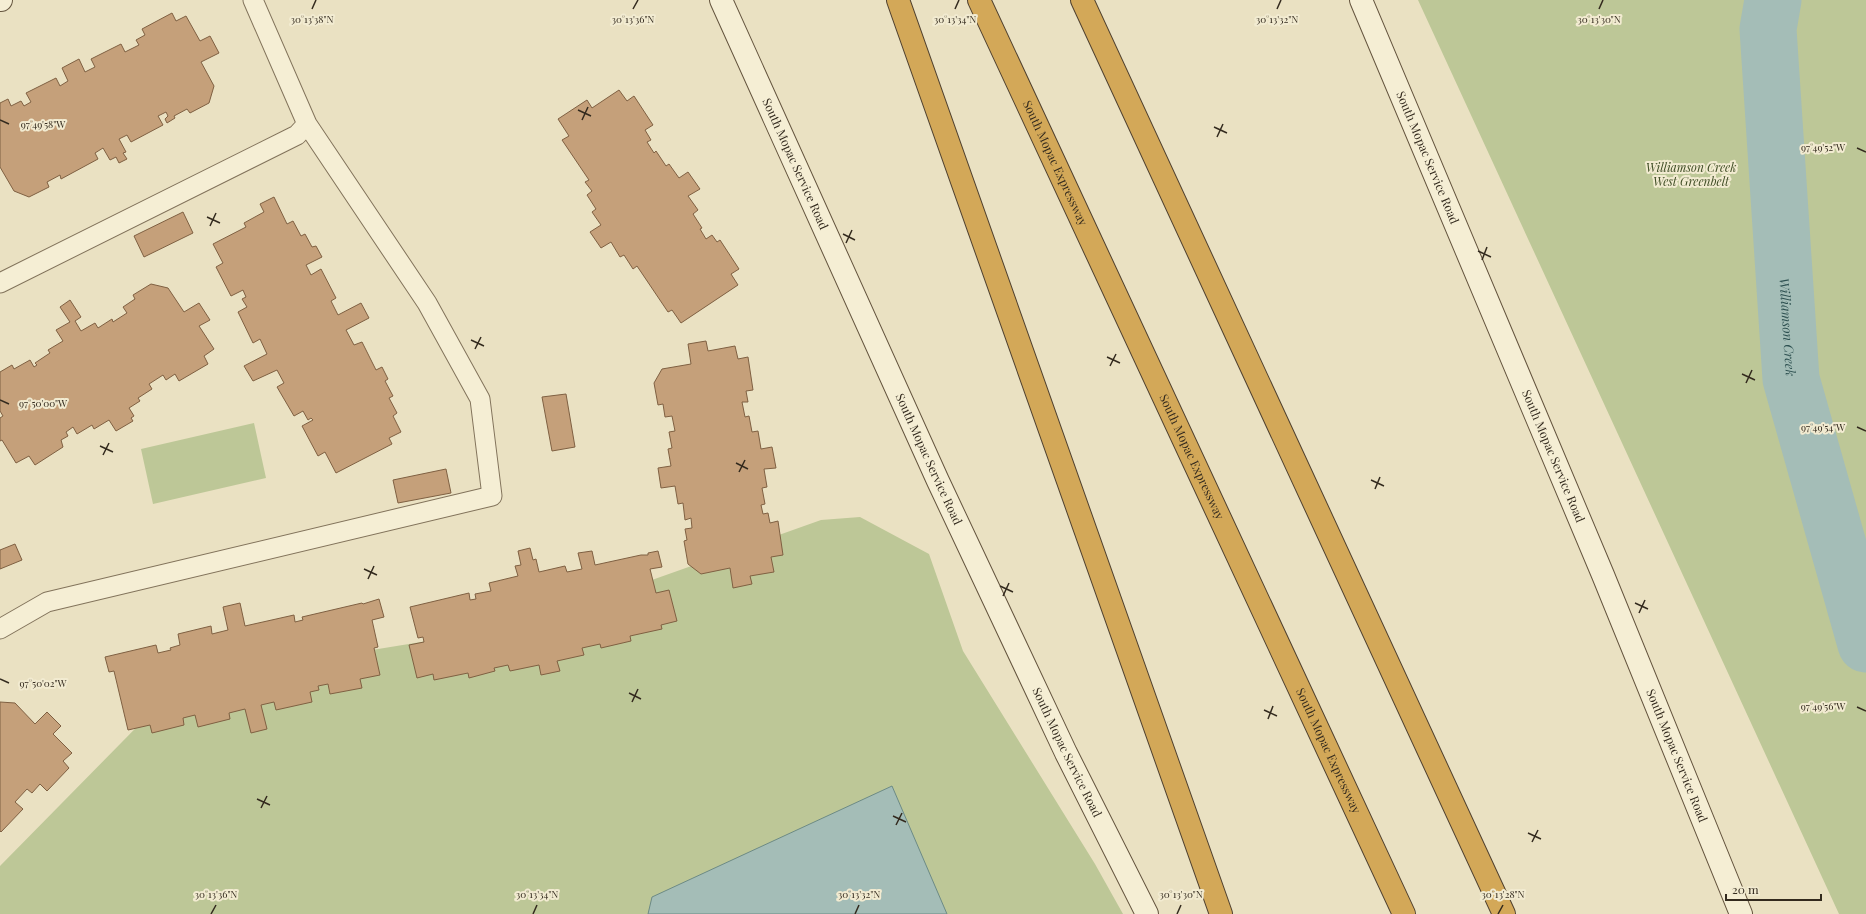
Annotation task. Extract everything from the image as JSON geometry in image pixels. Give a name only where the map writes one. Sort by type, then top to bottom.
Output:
[{"type":"highway","points":[[898,0],[1221,914]]},
{"type":"highway","name":"South Mopac Expressway","points":[[979,0],[1404,914]]},
{"type":"highway","points":[[1082,0],[1503,910]]},
{"type":"main road","name":"South Mopac Service Road","points":[[721,0],[938,481],[1066,753],[1147,914]]},
{"type":"main road","name":"South Mopac Service Road","points":[[1361,0],[1600,568],[1742,914]]},
{"type":"lane","points":[[0,629],[47,602],[492,496],[480,399],[426,303],[307,124],[254,0]]},
{"type":"lane","points":[[0,282],[297,135],[307,124]]},
{"type":"green space","name":"Williamson Creek West Greenbelt","points":[[1418,0],[1866,0],[1866,914],[1839,914]]},
{"type":"green space","points":[[254,423],[266,478],[153,504],[141,449]]},
{"type":"green space","points":[[860,517],[929,554],[963,651],[1095,864],[1123,914],[0,914],[0,866],[182,681],[525,625],[821,520]]},
{"type":"water","points":[[892,786],[947,914],[648,914],[652,897]]},
{"type":"building","points":[[172,13],[176,21],[186,16],[200,41],[210,36],[219,53],[201,62],[214,86],[209,103],[190,113],[187,109],[174,116],[175,118],[167,123],[165,119],[168,116],[166,112],[158,116],[163,125],[131,142],[127,135],[119,139],[126,152],[123,153],[127,159],[119,163],[116,157],[110,160],[103,148],[95,153],[98,159],[61,179],[60,175],[47,182],[49,187],[29,197],[14,191],[0,167],[0,103],[8,99],[11,106],[21,101],[24,106],[31,102],[26,93],[56,78],[60,86],[68,81],[62,68],[79,59],[85,72],[95,67],[91,59],[121,44],[125,52],[139,45],[136,40],[145,35],[142,29]]},
{"type":"building","points":[[619,90],[627,101],[634,96],[653,125],[645,130],[651,140],[647,142],[654,153],[656,151],[666,166],[669,164],[679,178],[688,172],[700,189],[688,196],[698,210],[693,214],[702,228],[700,229],[706,239],[712,235],[717,242],[720,240],[739,269],[731,274],[738,285],[681,323],[672,310],[668,312],[637,266],[633,269],[624,255],[620,257],[611,242],[601,248],[590,232],[601,225],[592,212],[596,209],[587,195],[592,191],[585,182],[589,180],[562,140],[569,136],[558,119],[587,100],[592,108]]},
{"type":"building","points":[[274,197],[287,224],[293,221],[301,236],[305,234],[312,247],[316,246],[322,257],[306,265],[311,275],[321,269],[336,298],[331,301],[338,315],[361,303],[369,318],[346,330],[354,345],[362,342],[376,370],[382,367],[388,379],[385,381],[393,396],[389,398],[397,413],[393,416],[401,432],[389,438],[392,444],[336,473],[325,452],[318,456],[302,426],[313,420],[311,418],[308,420],[303,411],[294,416],[277,387],[284,383],[277,370],[253,381],[244,366],[267,354],[260,339],[253,343],[238,312],[247,307],[242,299],[246,297],[243,290],[231,296],[216,267],[223,263],[213,244],[246,227],[244,223],[264,212],[260,204]]},
{"type":"building","points":[[183,212],[193,233],[144,257],[134,236]]},
{"type":"building","points":[[151,284],[168,288],[184,312],[199,303],[210,320],[199,326],[214,349],[204,356],[208,364],[179,381],[175,374],[166,380],[163,375],[149,384],[152,389],[138,398],[140,401],[129,408],[134,416],[131,418],[133,421],[116,431],[109,420],[94,429],[92,425],[77,434],[73,427],[66,432],[68,436],[61,440],[63,447],[35,465],[29,456],[16,463],[2,440],[0,441],[0,418],[3,416],[0,411],[0,372],[12,365],[14,369],[30,360],[34,367],[37,365],[35,363],[50,353],[48,350],[63,341],[56,330],[70,322],[60,307],[70,300],[81,317],[75,321],[81,331],[95,323],[98,328],[112,319],[113,322],[127,313],[123,307],[135,299],[133,295]]},
{"type":"building","points":[[706,341],[708,351],[735,346],[738,359],[748,357],[753,390],[746,391],[748,402],[742,402],[745,417],[749,416],[752,432],[758,431],[761,449],[772,447],[776,468],[764,469],[767,487],[762,488],[765,504],[761,505],[763,514],[768,513],[770,523],[778,521],[783,555],[771,557],[774,572],[750,576],[752,584],[733,588],[730,568],[701,574],[688,564],[684,541],[687,540],[685,529],[692,528],[691,518],[685,520],[683,503],[678,504],[675,486],[661,488],[658,468],[671,466],[668,449],[672,448],[669,432],[675,431],[672,416],[665,417],[663,404],[658,405],[654,383],[662,369],[691,364],[688,344]]},
{"type":"building","points":[[566,394],[575,447],[552,451],[542,397]]},
{"type":"building","points":[[446,469],[451,493],[398,503],[393,480]]},
{"type":"building","points":[[15,544],[22,560],[0,569],[0,550]]},
{"type":"building","points":[[530,548],[533,560],[536,559],[539,572],[565,566],[567,572],[582,569],[578,553],[592,551],[595,565],[641,555],[648,555],[648,553],[658,551],[662,567],[650,569],[656,593],[669,590],[677,621],[661,625],[662,629],[630,636],[631,641],[601,648],[600,644],[582,648],[584,655],[557,661],[560,671],[541,675],[539,665],[510,671],[508,665],[494,668],[495,671],[469,678],[468,673],[434,680],[433,674],[417,678],[409,645],[424,642],[423,637],[418,638],[410,607],[469,593],[470,600],[476,599],[475,594],[491,591],[489,583],[518,576],[515,566],[521,565],[518,551]]},
{"type":"building","points":[[379,599],[384,617],[372,620],[378,647],[374,648],[380,675],[360,679],[362,688],[330,694],[328,684],[318,686],[319,690],[310,692],[312,702],[276,710],[274,702],[261,705],[267,729],[251,733],[245,709],[229,713],[230,719],[198,727],[195,715],[183,718],[184,725],[152,733],[150,725],[128,730],[114,671],[109,672],[105,657],[156,645],[158,653],[171,650],[170,648],[180,645],[178,634],[211,626],[212,634],[228,630],[223,607],[240,603],[245,626],[294,615],[295,622],[303,620],[302,617],[363,604]]},
{"type":"building","points":[[0,702],[15,703],[35,724],[47,712],[61,726],[53,734],[72,753],[63,761],[69,768],[47,791],[40,784],[32,793],[27,789],[15,802],[23,809],[1,832],[0,831]]},
{"type":"waterway","name":"Williamson Creek","points":[[1773,0],[1768,29],[1791,379],[1866,644]]}]
